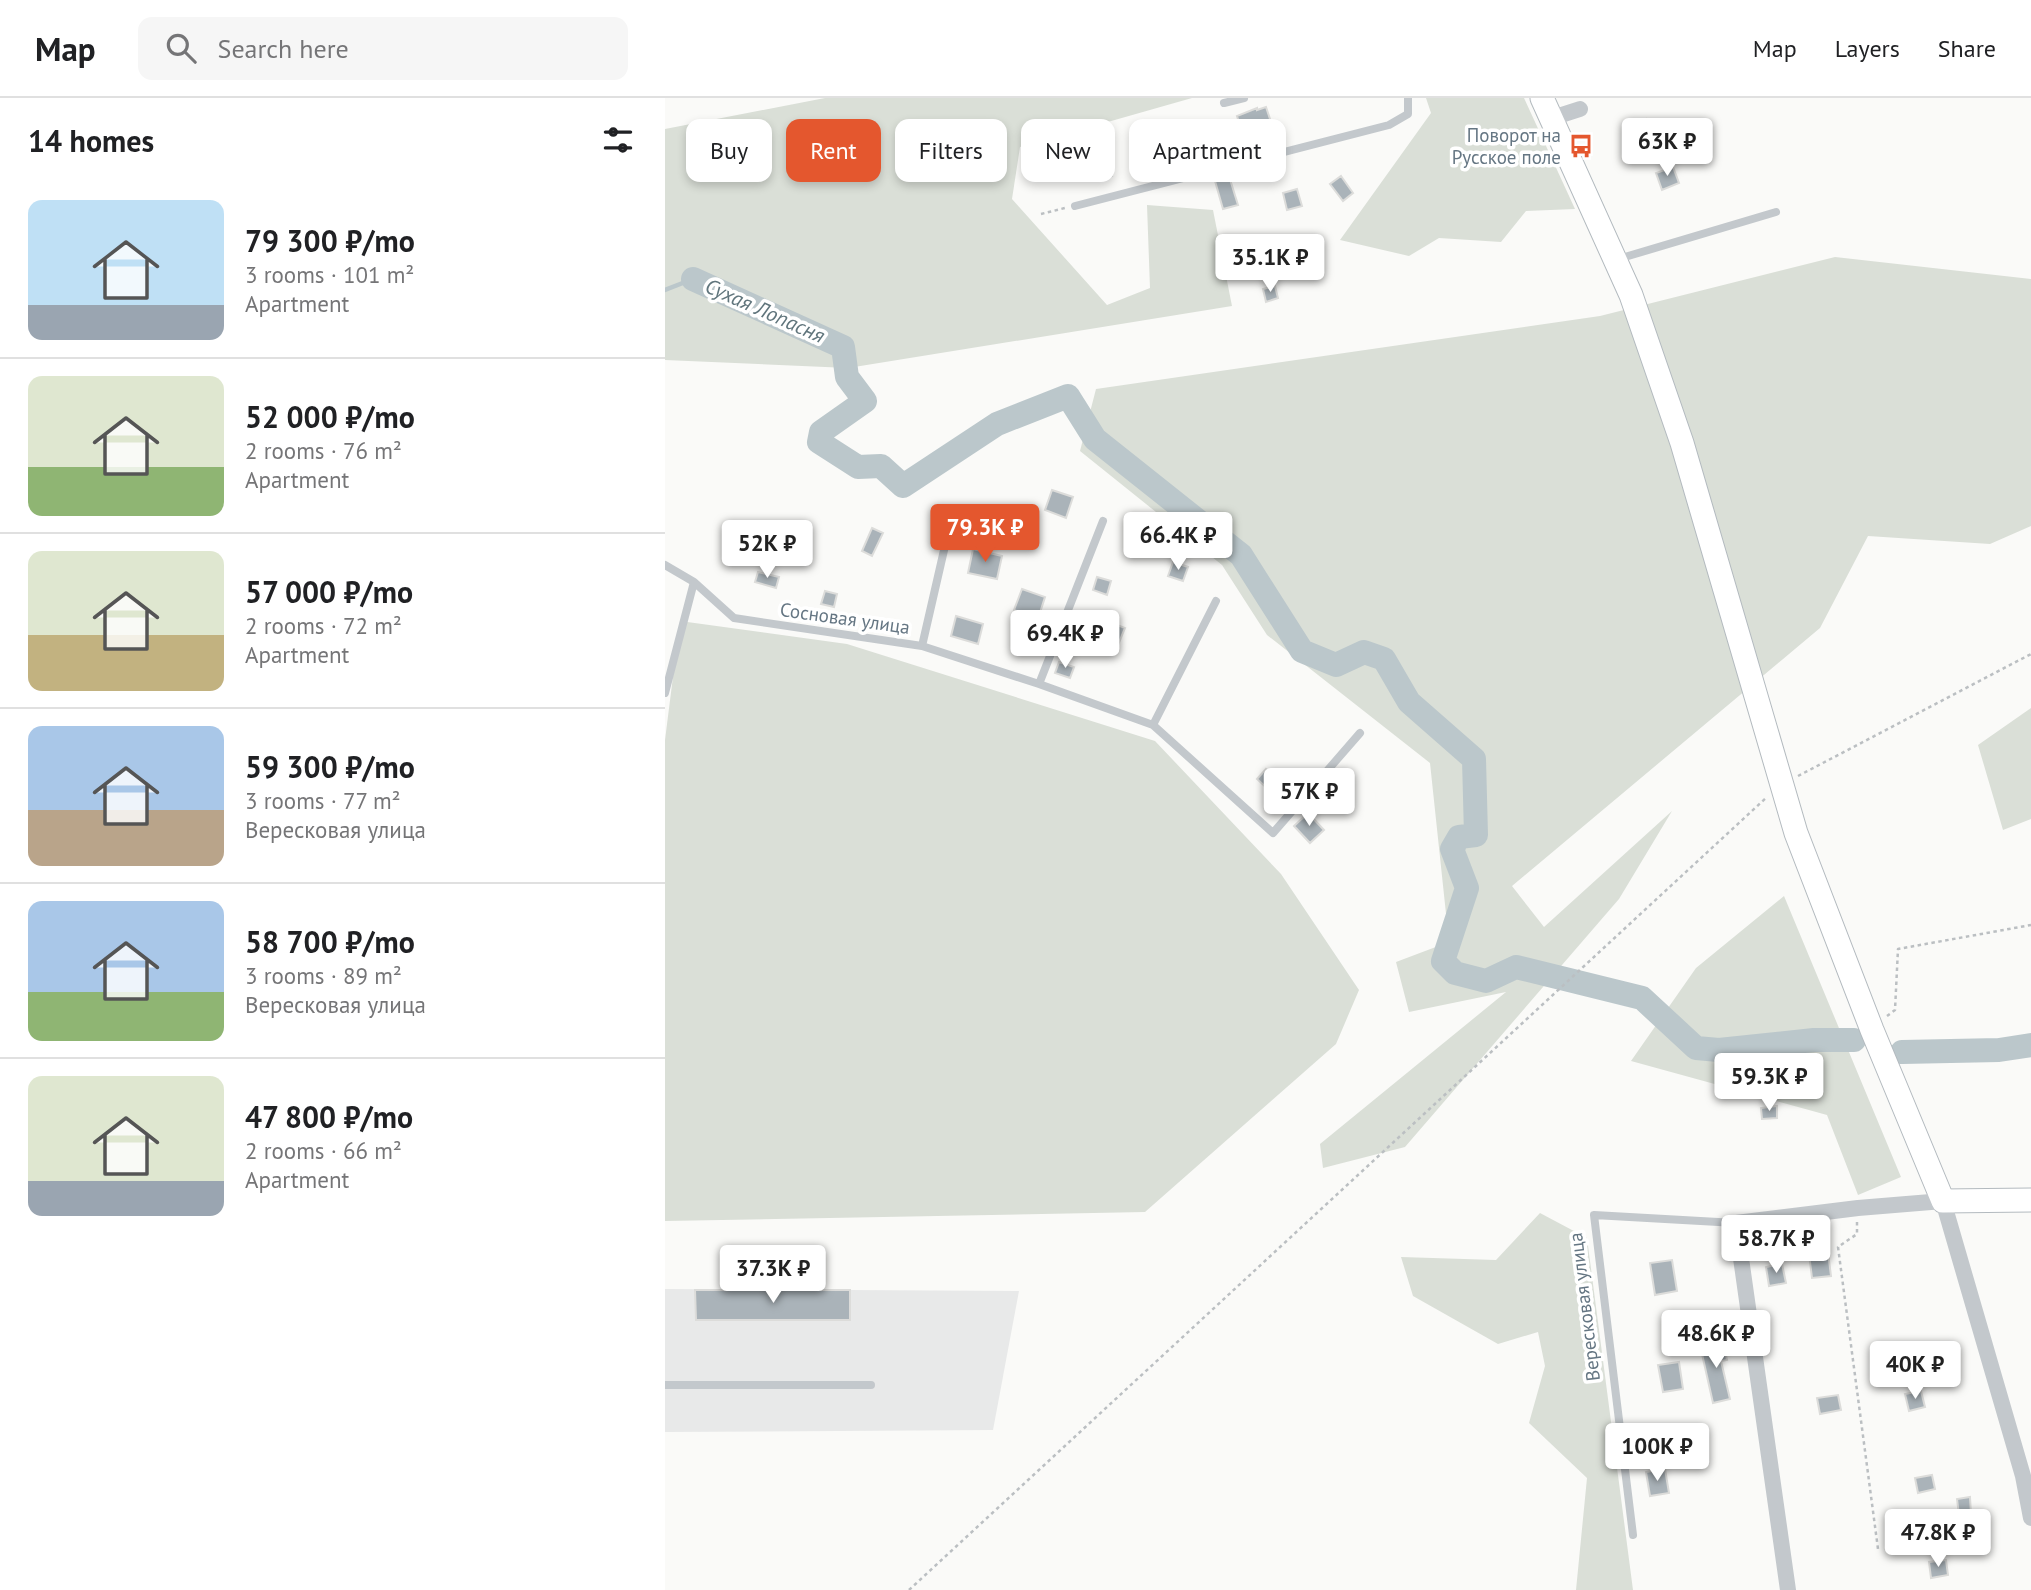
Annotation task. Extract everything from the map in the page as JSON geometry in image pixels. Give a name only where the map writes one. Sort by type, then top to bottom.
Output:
[{"type":"street","points":[[1580,109],[1547,108],[1630,295],[1682,443],[1796,833],[1871,1030],[1943,1201],[2023,1476],[2031,1518]]},
{"type":"street","points":[[1943,1201],[2031,1200]]},
{"type":"street","name":"Вересковая улица","points":[[1736,1223],[1943,1201]]},
{"type":"street","points":[[1736,1223],[1788,1590]]},
{"type":"lane","points":[[1224,103],[1244,98]]},
{"type":"lane","points":[[1075,206],[1389,125],[1408,114],[1408,98]]},
{"type":"lane","points":[[1615,260],[1776,212]]},
{"type":"lane","name":"Сосновая улица","points":[[922,646],[953,510]]},
{"type":"lane","points":[[1039,684],[1103,521]]},
{"type":"lane","name":"Сосновая улица","points":[[665,565],[694,582],[734,618],[922,646],[1153,725],[1273,833],[1360,733]]},
{"type":"lane","points":[[665,693],[694,582]]},
{"type":"lane","points":[[1153,725],[1216,601]]},
{"type":"lane","name":"Вересковая улица","points":[[1633,1535],[1594,1215],[1736,1223]]},
{"type":"lane","points":[[665,1385],[871,1385]]},
{"type":"path","points":[[1041,214],[1075,206]]},
{"type":"path","points":[[909,1590],[1726,832],[1781,785],[2031,654]]},
{"type":"path","points":[[1871,1030],[1895,1010],[1898,949],[2031,925]]},
{"type":"path","points":[[1858,1208],[1857,1234],[1837,1247],[1878,1549]]},
{"type":"shaded area","points":[[825,98],[1192,98],[1115,120],[1021,119],[1021,147],[1012,199],[1107,305],[1150,288],[1147,205],[1213,210],[1232,306],[848,368],[665,360],[665,129],[686,125],[686,182],[772,182],[772,119],[717,119]]},
{"type":"shaded area","points":[[1426,98],[1524,98],[1575,209],[1526,211],[1501,242],[1439,238],[1409,256],[1340,240],[1431,113]]},
{"type":"shaded area","points":[[1835,257],[2031,279],[2031,526],[1990,544],[1868,536],[1820,628],[1512,886],[1544,927],[1672,811],[1619,899],[1405,1147],[1323,1168],[1320,1144],[1506,992],[1409,1012],[1396,962],[1449,942],[1430,763],[1267,635],[1222,565],[1080,451],[1096,389],[1600,316]]},
{"type":"shaded area","points":[[680,621],[847,644],[1155,741],[1281,874],[1359,990],[1336,1044],[1145,1212],[665,1221],[665,740]]},
{"type":"shaded area","points":[[2031,708],[2031,819],[2003,830],[1978,745]]},
{"type":"shaded area","points":[[1784,896],[1901,1177],[1858,1195],[1827,1115],[1631,1061],[1696,968]]},
{"type":"shaded area","points":[[1540,1213],[1587,1238],[1633,1590],[1576,1590],[1587,1478],[1529,1423],[1545,1366],[1538,1332],[1498,1344],[1413,1296],[1401,1257],[1496,1260]]},
{"type":"shaded area","points":[[665,1289],[1019,1291],[993,1430],[665,1432]]},
{"type":"building","points":[[1266,107],[1270,119],[1238,119],[1237,116]]},
{"type":"building","points":[[1646,119],[1654,145],[1637,150],[1628,125]]},
{"type":"building","points":[[1673,167],[1679,183],[1662,190],[1656,173]]},
{"type":"building","points":[[1341,176],[1353,193],[1343,201],[1330,184]]},
{"type":"building","points":[[1215,182],[1231,182],[1238,205],[1223,209]]},
{"type":"building","points":[[1297,189],[1302,206],[1287,210],[1283,193]]},
{"type":"building","points":[[1298,241],[1302,255],[1289,258],[1285,244]]},
{"type":"building","points":[[1275,286],[1278,298],[1266,302],[1263,289]]},
{"type":"building","points":[[1052,490],[1073,497],[1066,518],[1045,510]]},
{"type":"building","points":[[962,513],[977,518],[970,541],[955,537]]},
{"type":"building","points":[[872,528],[883,533],[872,556],[862,551]]},
{"type":"building","points":[[973,549],[1002,556],[997,579],[968,573]]},
{"type":"building","points":[[1173,562],[1188,567],[1183,581],[1168,576]]},
{"type":"building","points":[[758,572],[779,577],[776,588],[755,582]]},
{"type":"building","points":[[1097,577],[1111,581],[1107,595],[1093,590]]},
{"type":"building","points":[[1022,589],[1045,597],[1038,619],[1014,610]]},
{"type":"building","points":[[825,591],[837,594],[834,607],[821,604]]},
{"type":"building","points":[[956,616],[983,624],[978,644],[951,636]]},
{"type":"building","points":[[1107,621],[1125,628],[1118,645],[1101,638]]},
{"type":"building","points":[[1059,662],[1074,667],[1070,678],[1055,673]]},
{"type":"building","points":[[1266,769],[1280,781],[1270,791],[1257,779]]},
{"type":"building","points":[[1308,813],[1324,830],[1310,843],[1294,826]]},
{"type":"building","points":[[1777,1106],[1777,1118],[1762,1119],[1761,1108]]},
{"type":"building","points":[[1828,1252],[1831,1276],[1812,1278],[1809,1254]]},
{"type":"building","points":[[1672,1260],[1677,1291],[1655,1295],[1650,1263]]},
{"type":"building","points":[[1782,1264],[1786,1283],[1769,1286],[1766,1267]]},
{"type":"building","points":[[695,1290],[850,1290],[850,1320],[696,1320]]},
{"type":"building","points":[[1723,1341],[1727,1360],[1721,1361],[1730,1399],[1713,1403],[1700,1345]]},
{"type":"building","points":[[1679,1362],[1683,1389],[1663,1392],[1658,1365]]},
{"type":"building","points":[[1921,1391],[1925,1407],[1909,1411],[1905,1394]]},
{"type":"building","points":[[1838,1395],[1841,1410],[1820,1414],[1817,1398]]},
{"type":"building","points":[[1665,1469],[1669,1493],[1650,1496],[1646,1472]]},
{"type":"building","points":[[1932,1475],[1935,1489],[1918,1493],[1915,1478]]},
{"type":"building","points":[[1970,1497],[1971,1514],[1959,1515],[1957,1499]]},
{"type":"building","points":[[1946,1560],[1948,1575],[1931,1578],[1929,1562]]},
{"type":"waterway","name":"Сухая Лопасня","points":[[665,290],[693,279]]},
{"type":"waterway","name":"Сухая Лопасня","points":[[693,279],[843,347],[847,377],[865,401],[821,432],[819,442],[858,467],[881,466],[903,486],[997,424],[1068,396],[1095,439],[1241,555],[1302,651],[1336,665],[1364,652],[1384,659],[1409,702],[1474,759],[1476,835],[1459,837],[1452,849],[1467,888],[1443,961],[1455,973],[1486,981],[1516,967],[1642,998],[1696,1048],[1719,1050],[1814,1040],[1854,1040]]},
{"type":"waterway","name":"Сухая Лопасня","points":[[1902,1052],[1999,1050],[2031,1045]]},
{"type":"place","name":"Поворот на Русское поле","points":[[1581,146]]}]
